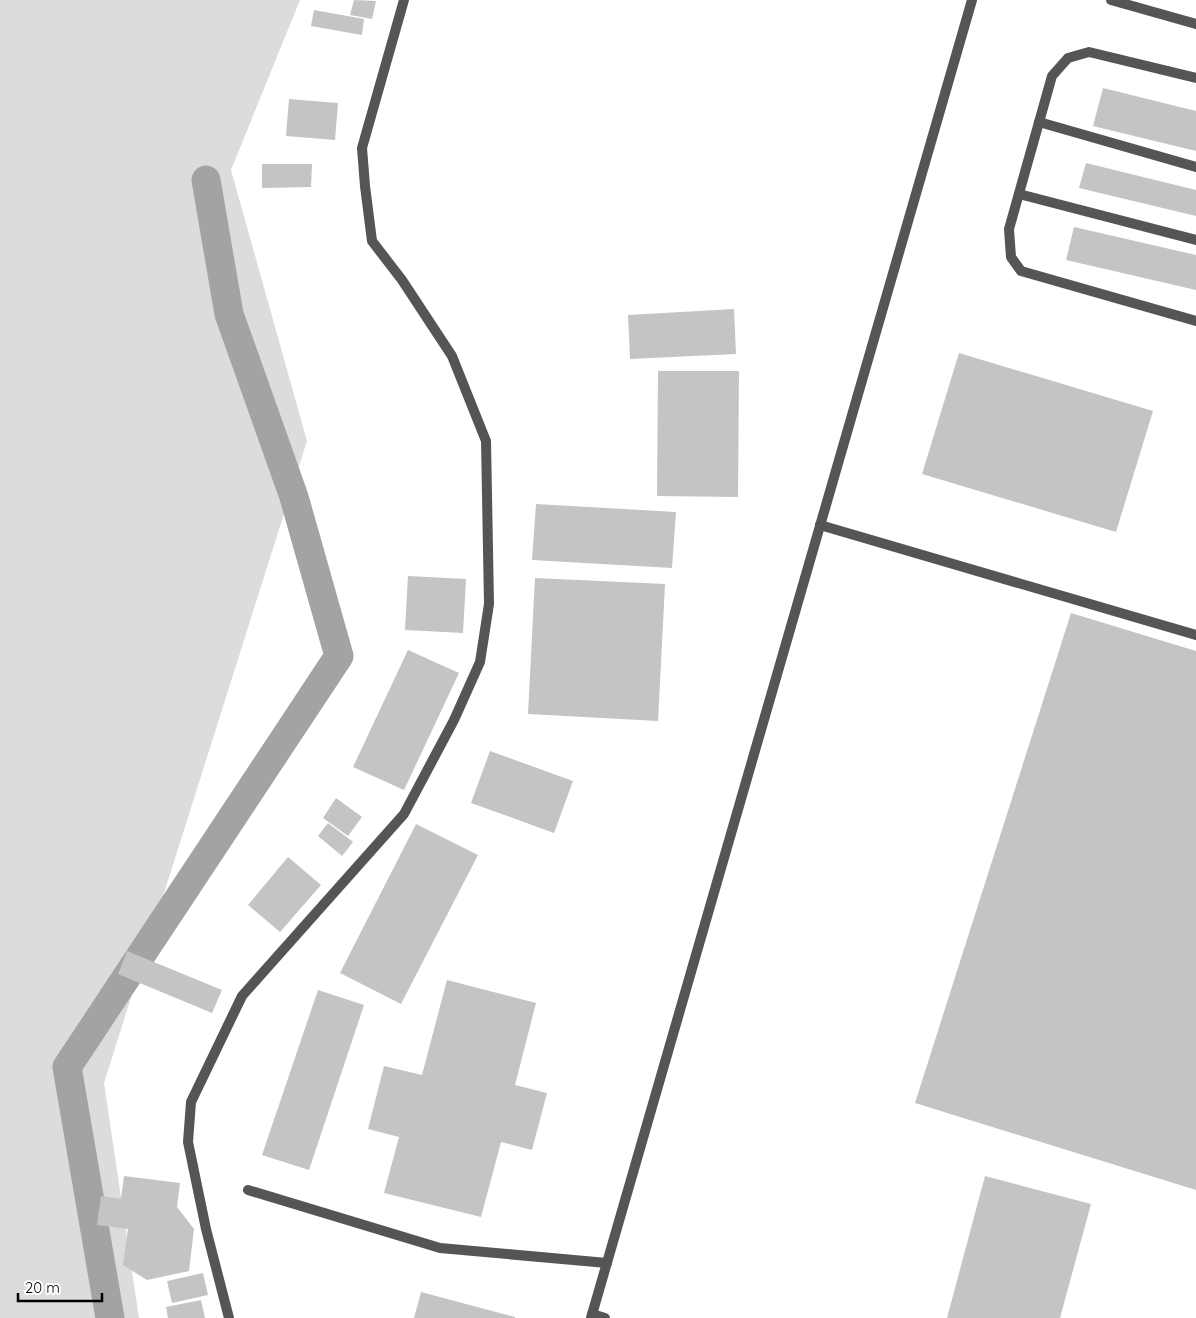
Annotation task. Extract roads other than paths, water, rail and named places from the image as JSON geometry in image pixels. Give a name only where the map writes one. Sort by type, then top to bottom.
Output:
[{"type":"street","points":[[230,1318],[206,1229],[188,1142],[192,1102],[242,996],[404,814],[454,720],[480,662],[489,604],[486,441],[452,356],[402,280],[372,241],[362,148],[404,0]]},
{"type":"street","points":[[605,1318],[591,1316],[972,0]]},
{"type":"street","points":[[1111,0],[1196,24]]},
{"type":"street","points":[[1196,78],[1089,52],[1068,58],[1052,76],[1009,229],[1011,257],[1021,271],[1196,321]]},
{"type":"street","points":[[1039,122],[1196,167]]},
{"type":"street","points":[[1019,194],[1196,240]]},
{"type":"street","points":[[820,525],[1196,635]]},
{"type":"street","points":[[248,1190],[440,1248],[607,1263]]},
{"type":"waterway","points":[[110,1318],[67,1067],[339,656],[294,497],[229,314],[206,180]]}]
